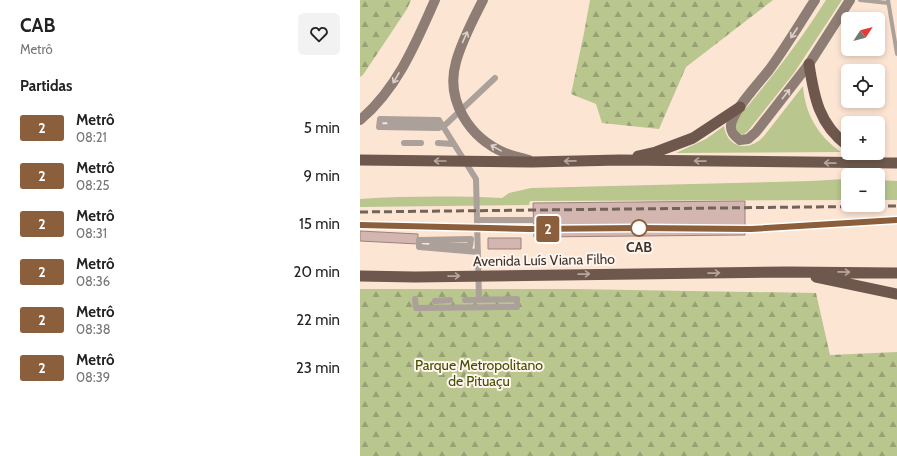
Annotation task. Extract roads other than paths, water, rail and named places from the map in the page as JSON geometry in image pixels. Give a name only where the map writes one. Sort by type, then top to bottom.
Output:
[{"type":"highway","points":[[809,64],[814,97],[821,115],[832,131],[841,139]]},
{"type":"highway","points":[[620,160],[656,152],[693,138],[740,107]]},
{"type":"highway","points":[[360,160],[532,162],[620,160],[897,163]]},
{"type":"highway","points":[[878,160],[884,163]]},
{"type":"highway","points":[[788,272],[897,294]]},
{"type":"highway","name":"Avenida Luís Viana Filho","points":[[360,276],[415,277],[788,272],[897,273]]},
{"type":"main road","points":[[360,120],[373,109],[390,87],[415,44],[436,0]]},
{"type":"main road","points":[[483,0],[459,51],[455,63],[453,87],[456,103],[462,115],[480,137],[505,153],[532,162]]},
{"type":"main road","points":[[815,0],[770,69],[740,107],[731,123],[730,129],[740,140],[748,139],[756,132],[809,64],[850,0]]},
{"type":"street","points":[[443,127],[495,78]]},
{"type":"street","points":[[390,122],[438,123],[438,128],[380,127],[380,119],[439,120],[476,179],[479,299]]},
{"type":"street","points":[[404,143],[421,143]]},
{"type":"street","points":[[438,143],[453,144]]},
{"type":"street","points":[[477,220],[534,220]]},
{"type":"street","points":[[432,244],[470,246],[470,239],[419,240],[419,247],[478,252]]},
{"type":"street","points":[[415,299],[416,308],[517,307],[517,299],[465,300]]},
{"type":"street","points":[[435,301],[450,300]]},
{"type":"lane","points":[[860,0],[888,2],[897,54]]},
{"type":"railway","points":[[360,212],[897,206]]},
{"type":"railway","points":[[360,225],[528,229],[751,229],[897,220]]},
{"type":"metro line","name":"2","points":[[360,225],[528,229],[751,229],[897,220]]},
{"type":"place","name":"CAB","points":[[639,228]]},
{"type":"park label","name":"Parque Metropolitano de Pituaçu","points":[[479,374]]}]
